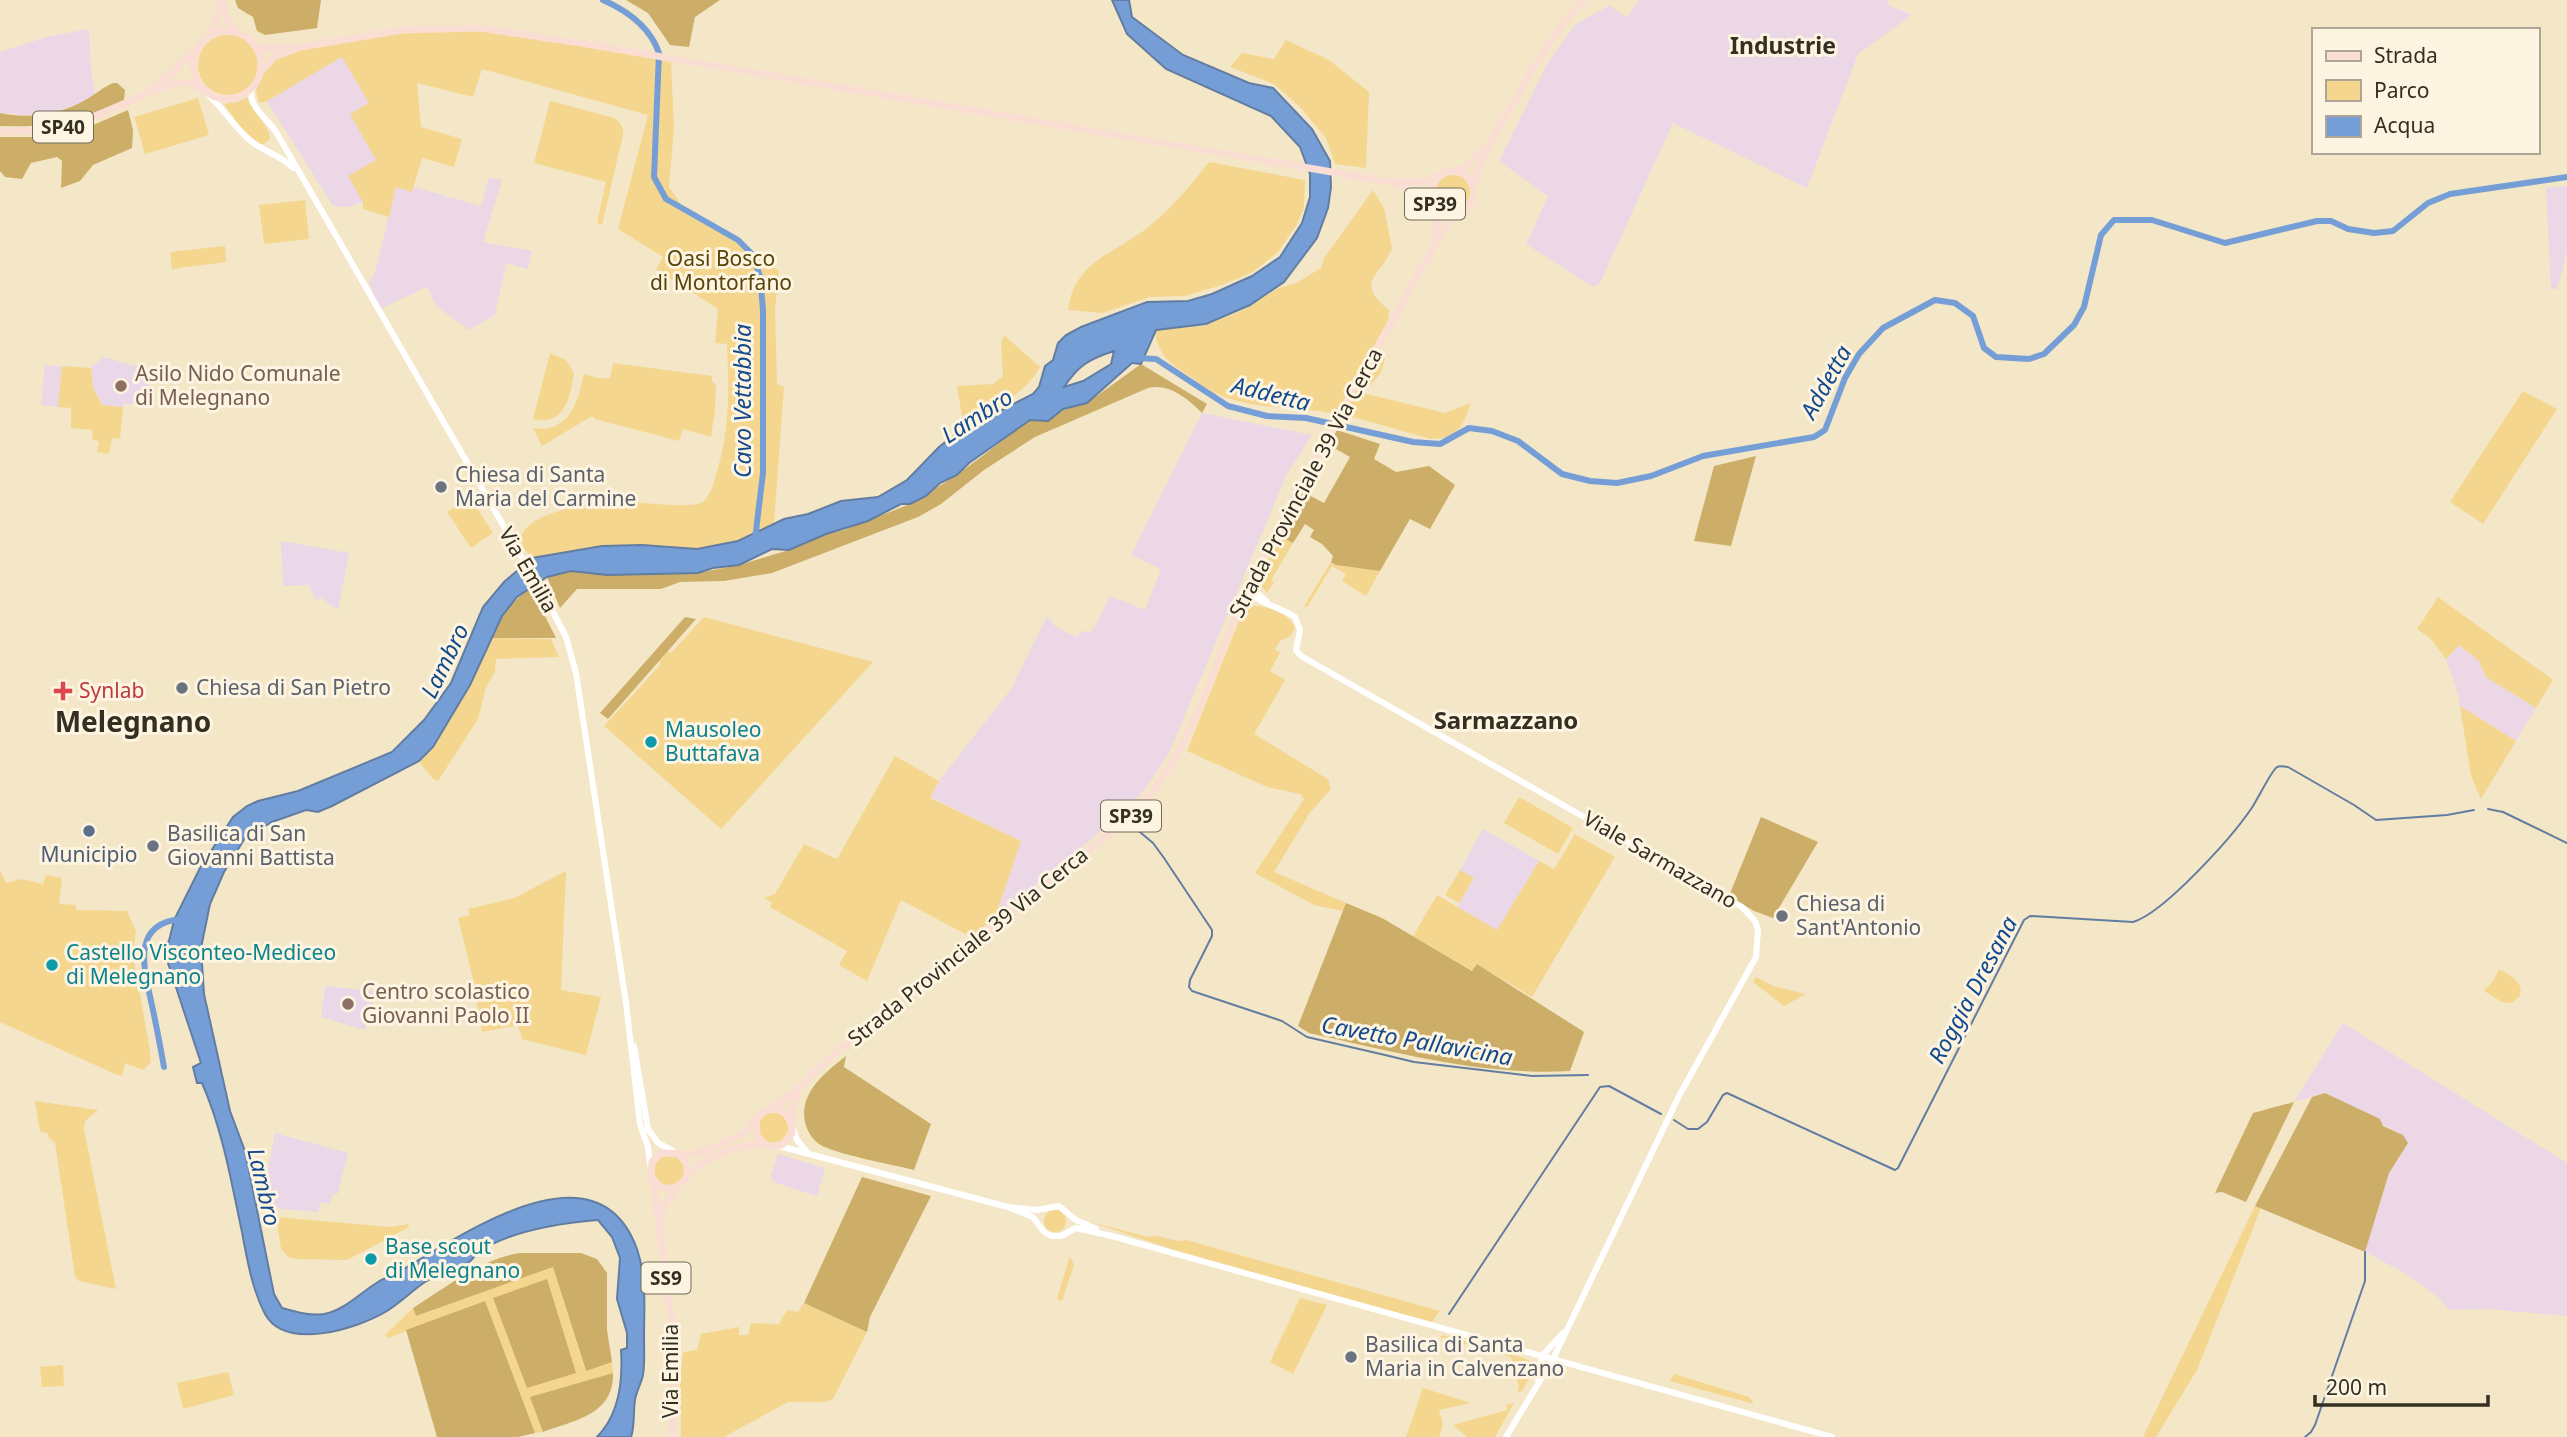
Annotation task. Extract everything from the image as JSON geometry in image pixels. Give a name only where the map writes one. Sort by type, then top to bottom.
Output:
[{"type":"main road","points":[[221,0],[228,22],[261,48],[302,47],[402,30],[480,28],[1390,182],[1423,182],[1439,176]]},
{"type":"main road","points":[[208,37],[216,22],[221,0]]},
{"type":"main road","name":"Strada Provinciale 39 Via Cerca","points":[[650,1167],[657,1155],[674,1152],[692,1154],[713,1148],[744,1133],[758,1117],[800,1087],[820,1066],[1103,839],[1144,803],[1169,771],[1185,741],[1235,614],[1328,438],[1447,225],[1458,213],[1470,206],[1478,171],[1498,131],[1553,38],[1585,0]]},
{"type":"main road","points":[[239,33],[223,31],[208,37],[200,43],[194,55],[192,69],[197,83],[206,93],[216,98],[229,100],[240,97],[252,88],[260,73],[274,57],[302,47]]},
{"type":"main road","name":"SP40","points":[[136,99],[175,70],[200,43]]},
{"type":"main road","points":[[254,44],[260,59],[260,73]]},
{"type":"main road","name":"SP40","points":[[0,132],[74,125],[175,82],[191,84],[206,93]]},
{"type":"main road","name":"Strada Provinciale 39 Via Cerca","points":[[1430,253],[1437,226],[1432,187],[1439,176],[1467,165],[1498,131]]},
{"type":"main road","name":"SP39","points":[[1456,171],[1467,176],[1474,186]]},
{"type":"main road","points":[[1390,182],[1434,202]]},
{"type":"main road","name":"SP39","points":[[1434,202],[1448,213],[1458,213]]},
{"type":"main road","points":[[660,1221],[667,1200],[699,1165],[745,1146],[779,1146],[789,1140],[793,1125],[792,1109],[800,1087]]},
{"type":"main road","points":[[771,1109],[785,1112],[793,1125]]},
{"type":"main road","points":[[758,1117],[755,1132],[760,1141],[768,1146]]},
{"type":"main road","points":[[650,1167],[653,1180],[665,1189],[682,1183],[688,1169],[687,1164],[680,1154],[674,1152]]},
{"type":"main road","name":"Via Emilia","points":[[653,1180],[672,1323],[672,1437]]},
{"type":"street","name":"Via Emilia","points":[[252,88],[250,94],[254,104],[275,130],[562,630],[575,663],[646,1124],[654,1139],[674,1152]]},
{"type":"street","name":"Via Emilia","points":[[206,93],[227,112],[248,139],[284,160],[304,183]]},
{"type":"street","name":"Viale Sarmazzano","points":[[1246,591],[1256,592],[1298,621],[1300,630],[1296,650],[1301,656],[1734,902],[1755,921],[1759,939],[1756,957],[1679,1096],[1590,1285],[1564,1332]]},
{"type":"street","name":"Via Emilia","points":[[626,1003],[640,1124],[649,1150],[650,1167]]},
{"type":"street","points":[[793,1125],[798,1142],[811,1153]]},
{"type":"street","points":[[779,1146],[1007,1207],[1032,1217],[1044,1232],[1053,1236],[1061,1236],[1078,1228],[1112,1236],[1832,1437]]},
{"type":"street","points":[[1007,1207],[1037,1210],[1060,1206],[1079,1222],[1112,1236]]},
{"type":"street","points":[[1040,1224],[1041,1216],[1047,1208]]},
{"type":"street","points":[[1067,1232],[1071,1222],[1069,1213]]},
{"type":"street","points":[[1536,1385],[1542,1356],[1564,1332]]},
{"type":"street","points":[[1506,1437],[1553,1359],[1564,1332]]},
{"type":"shaded area","points":[[235,0],[321,0],[317,28],[265,35],[257,31],[253,17],[238,8]]},
{"type":"shaded area","points":[[626,0],[720,0],[695,17],[689,47],[670,45],[648,13]]},
{"type":"shaded area","points":[[1639,0],[1888,0],[1889,5],[1912,15],[1858,54],[1807,188],[1673,123],[1600,283],[1593,287],[1526,244],[1548,196],[1499,161],[1548,62],[1576,24],[1610,5],[1627,18]]},
{"type":"shaded area","points":[[89,29],[95,94],[76,105],[38,116],[0,113],[0,52],[50,36]]},
{"type":"shaded area","points":[[342,56],[369,103],[377,160],[363,202],[348,207],[333,206],[267,101]]},
{"type":"shaded area","points":[[113,83],[125,90],[124,100],[93,113],[64,122],[34,126],[0,126],[0,113],[22,116],[55,112],[89,98]]},
{"type":"shaded area","points":[[128,110],[133,130],[132,148],[93,165],[80,181],[61,188],[62,161],[57,157],[31,163],[22,179],[5,177],[0,171],[0,137],[39,137],[77,132]]},
{"type":"shaded area","points":[[489,177],[502,180],[483,242],[532,251],[528,269],[506,263],[495,315],[469,330],[437,307],[427,287],[378,310],[369,280],[374,276],[396,187],[412,192],[414,187],[481,206]]},
{"type":"shaded area","points":[[2567,186],[2567,254],[2557,289],[2551,289],[2546,188]]},
{"type":"shaded area","points":[[103,357],[151,370],[146,404],[124,404],[123,407],[103,405],[93,388],[91,368]]},
{"type":"shaded area","points":[[1141,364],[1207,404],[1202,413],[1171,390],[1148,388],[1035,437],[984,470],[941,504],[918,517],[772,573],[724,581],[680,582],[661,589],[577,589],[560,608],[547,577],[571,571],[607,575],[698,573],[739,565],[789,550],[910,504],[957,475],[1030,420],[1087,403]]},
{"type":"shaded area","points":[[45,365],[62,366],[58,407],[41,405]]},
{"type":"shaded area","points":[[1202,413],[1312,435],[1287,474],[1169,753],[1146,788],[1122,814],[995,918],[1021,841],[930,797],[939,781],[1011,689],[1047,616],[1056,627],[1076,637],[1082,631],[1089,632],[1094,628],[1110,596],[1145,610],[1161,569],[1131,555]]},
{"type":"shaded area","points":[[1337,430],[1380,444],[1374,459],[1396,472],[1429,466],[1455,485],[1430,529],[1410,519],[1380,571],[1331,562],[1333,556],[1322,544],[1310,537],[1314,530],[1305,524],[1293,543],[1280,536],[1303,492],[1324,503],[1350,457],[1329,445]]},
{"type":"shaded area","points":[[1756,456],[1731,546],[1694,541],[1714,466]]},
{"type":"shaded area","points":[[281,541],[349,553],[338,610],[321,598],[315,600],[309,585],[283,586]]},
{"type":"shaded area","points":[[531,588],[556,638],[491,638],[507,610]]},
{"type":"shaded area","points":[[685,617],[696,619],[608,719],[600,713]]},
{"type":"shaded area","points":[[2459,645],[2479,661],[2486,677],[2536,708],[2516,741],[2460,706],[2446,659]]},
{"type":"shaded area","points":[[1761,817],[1818,842],[1773,918],[1754,911],[1729,896]]},
{"type":"shaded area","points":[[1483,829],[1539,861],[1497,930],[1457,907],[1474,879],[1460,870]]},
{"type":"shaded area","points":[[1346,903],[1382,918],[1472,971],[1477,964],[1584,1032],[1570,1071],[1504,1070],[1438,1061],[1309,1033],[1298,1026]]},
{"type":"shaded area","name":"Centro scolastico Giovanni Paolo II","points":[[325,986],[376,991],[365,1030],[321,1017]]},
{"type":"shaded area","points":[[2343,1023],[2567,1163],[2567,1316],[2487,1309],[2450,1310],[2439,1298],[2403,1272],[2365,1252],[2389,1173],[2408,1143],[2402,1135],[2325,1093],[2294,1102]]},
{"type":"shaded area","points":[[846,1056],[844,1067],[931,1124],[914,1170],[837,1152],[819,1144],[807,1129],[804,1111],[810,1092],[823,1076]]},
{"type":"shaded area","points":[[2325,1093],[2380,1119],[2383,1126],[2403,1135],[2408,1143],[2389,1173],[2365,1252],[2255,1206],[2312,1097]]},
{"type":"shaded area","points":[[2294,1102],[2246,1202],[2222,1192],[2215,1193],[2253,1113]]},
{"type":"shaded area","points":[[275,1133],[348,1153],[337,1195],[333,1194],[329,1204],[321,1202],[318,1212],[281,1209],[274,1204],[269,1188],[268,1170]]},
{"type":"shaded area","points":[[778,1154],[825,1168],[817,1196],[773,1182],[771,1176]]},
{"type":"shaded area","points":[[862,1177],[931,1196],[870,1317],[867,1332],[804,1303]]},
{"type":"shaded area","points":[[520,1253],[581,1253],[597,1259],[607,1273],[607,1330],[612,1362],[586,1371],[553,1267],[416,1316],[413,1308],[464,1275],[491,1261]]},
{"type":"shaded area","points":[[547,1279],[576,1373],[527,1388],[493,1298]]},
{"type":"shaded area","points":[[485,1301],[535,1433],[518,1437],[437,1437],[406,1330]]},
{"type":"shaded area","points":[[613,1373],[612,1387],[600,1407],[579,1419],[543,1432],[530,1397]]},
{"type":"green space","name":"Oasi Bosco di Montorfano","points":[[402,30],[497,30],[671,61],[674,128],[669,187],[689,216],[740,243],[779,271],[775,310],[777,384],[784,387],[774,524],[738,541],[697,549],[642,545],[602,546],[532,558],[524,548],[522,534],[529,525],[573,507],[614,501],[688,505],[704,501],[712,487],[724,440],[728,392],[727,344],[715,343],[718,309],[656,269],[663,257],[618,229],[648,115],[482,69],[473,97],[417,83],[421,127],[462,139],[454,167],[422,158],[412,192],[396,187],[389,217],[363,209],[363,202],[348,176],[376,160],[350,114],[369,103],[342,57],[267,101],[259,103],[256,90],[265,70],[272,62],[298,48]]},
{"type":"green space","points":[[222,35],[234,35],[253,48],[258,65],[256,77],[245,90],[234,95],[222,95],[203,82],[198,71],[198,59],[211,40]]},
{"type":"green space","points":[[1286,40],[1329,60],[1369,92],[1366,168],[1335,164],[1326,138],[1302,109],[1274,84],[1230,67],[1242,53],[1274,59]]},
{"type":"green space","points":[[247,97],[269,134],[270,139],[264,144],[259,144],[242,129],[224,104],[238,102]]},
{"type":"green space","points":[[198,98],[209,135],[145,154],[134,117]]},
{"type":"green space","points":[[550,101],[611,117],[622,126],[623,135],[602,225],[597,223],[606,182],[534,163]]},
{"type":"green space","points":[[1209,162],[1305,180],[1304,208],[1296,226],[1278,252],[1253,272],[1185,296],[1150,297],[1102,313],[1068,310],[1077,282],[1085,271],[1161,217]]},
{"type":"green space","points":[[1453,175],[1465,180],[1470,192],[1465,204],[1453,209],[1441,204],[1436,192],[1441,180]]},
{"type":"green space","points":[[1373,190],[1384,208],[1392,248],[1371,285],[1378,300],[1389,310],[1388,320],[1375,346],[1385,359],[1381,373],[1363,393],[1445,413],[1471,403],[1462,425],[1454,434],[1431,439],[1332,413],[1243,402],[1212,391],[1165,357],[1158,345],[1155,330],[1204,326],[1241,311],[1279,288],[1296,283],[1321,268],[1324,258]]},
{"type":"green space","points":[[305,200],[309,239],[264,244],[259,205]]},
{"type":"green space","points":[[225,246],[226,262],[172,269],[170,252]]},
{"type":"green space","points":[[1004,335],[1040,367],[1016,394],[963,423],[957,386],[993,384],[1003,376],[1001,344]]},
{"type":"green space","points":[[550,353],[566,360],[574,373],[571,391],[559,414],[544,420],[533,419]]},
{"type":"green space","points":[[613,363],[712,376],[716,385],[711,437],[683,429],[679,441],[592,416],[542,446],[533,428],[545,429],[563,421],[575,405],[584,374],[610,378]]},
{"type":"green space","points":[[62,366],[91,368],[93,388],[102,405],[123,407],[120,439],[112,438],[109,454],[97,452],[99,441],[92,440],[93,430],[71,428],[71,408],[58,407]]},
{"type":"green space","points":[[2523,391],[2557,409],[2483,524],[2450,502]]},
{"type":"green space","points":[[470,497],[493,533],[471,548],[447,512]]},
{"type":"green space","points":[[1280,536],[1293,543],[1271,580],[1274,582],[1267,593],[1258,579]]},
{"type":"green space","points":[[1331,562],[1380,571],[1366,596],[1342,581],[1346,574],[1332,566],[1307,607],[1304,606]]},
{"type":"green space","points":[[2438,597],[2553,680],[2536,708],[2486,677],[2479,661],[2459,645],[2446,659],[2431,639],[2417,629]]},
{"type":"green space","points":[[1254,606],[1278,612],[1295,628],[1291,636],[1280,641],[1275,649],[1280,653],[1270,671],[1285,680],[1254,734],[1328,779],[1331,789],[1309,814],[1274,872],[1346,903],[1343,911],[1314,905],[1255,873],[1304,799],[1300,794],[1267,787],[1187,751],[1241,616],[1246,609]]},
{"type":"green space","points":[[704,617],[873,662],[721,829],[604,726],[661,664],[659,662],[668,651],[671,653]]},
{"type":"green space","points":[[491,638],[551,639],[559,657],[496,659],[495,672],[486,687],[478,719],[438,781],[432,778],[419,761],[451,719]]},
{"type":"green space","points":[[2460,706],[2516,741],[2481,799],[2471,776]]},
{"type":"green space","points":[[895,756],[939,781],[930,798],[1021,841],[995,918],[971,937],[901,900],[867,981],[839,965],[847,951],[770,907],[772,903],[764,898],[775,894],[804,844],[837,859]]},
{"type":"green space","points":[[1519,797],[1573,828],[1558,854],[1504,823]]},
{"type":"green space","points":[[1575,834],[1615,857],[1532,997],[1477,964],[1473,971],[1413,936],[1437,895],[1497,930],[1539,861],[1554,869]]},
{"type":"green space","points":[[0,870],[6,883],[21,879],[43,884],[46,875],[62,878],[59,904],[76,905],[76,910],[127,911],[136,931],[133,955],[150,1051],[151,1062],[143,1070],[125,1063],[122,1076],[115,1074],[0,1022]]},
{"type":"green space","points":[[1460,870],[1474,878],[1459,903],[1445,895]]},
{"type":"green space","points":[[566,871],[561,990],[601,997],[586,1055],[522,1039],[518,1025],[482,1032],[473,979],[458,918],[470,915],[468,909],[514,898]]},
{"type":"green space","points":[[2499,969],[2515,979],[2520,986],[2520,996],[2512,1003],[2502,1002],[2484,991]]},
{"type":"green space","points":[[1756,977],[1773,986],[1806,994],[1784,1006],[1753,982]]},
{"type":"green space","points":[[35,1101],[98,1110],[85,1121],[84,1129],[116,1289],[79,1281],[75,1276],[55,1143],[48,1134],[40,1131]]},
{"type":"green space","points":[[773,1113],[779,1114],[787,1122],[787,1134],[779,1142],[773,1143],[767,1142],[759,1134],[758,1128],[759,1122],[767,1114]]},
{"type":"green space","points":[[669,1155],[680,1159],[684,1170],[680,1181],[669,1185],[658,1181],[654,1170],[658,1159]]},
{"type":"green space","points":[[2255,1206],[2261,1208],[2197,1370],[2156,1437],[2143,1437]]},
{"type":"green space","points":[[1055,1210],[1063,1213],[1066,1221],[1063,1229],[1055,1232],[1047,1229],[1044,1221],[1047,1213]]},
{"type":"green space","points":[[276,1217],[390,1227],[408,1224],[409,1227],[347,1260],[296,1259],[288,1257],[281,1249]]},
{"type":"green space","points":[[1091,1222],[1148,1237],[1186,1240],[1440,1311],[1432,1322],[1198,1258]]},
{"type":"green space","points":[[1070,1256],[1074,1265],[1062,1301],[1057,1299]]},
{"type":"green space","points":[[553,1267],[585,1370],[612,1362],[613,1373],[531,1397],[543,1432],[535,1433],[485,1301],[388,1338],[385,1335],[413,1308],[416,1316]]},
{"type":"green space","points":[[1300,1298],[1327,1305],[1293,1374],[1270,1362]]},
{"type":"green space","points":[[804,1303],[867,1332],[833,1399],[825,1402],[788,1402],[724,1437],[681,1437],[680,1380],[683,1352],[697,1350],[701,1334],[739,1327],[739,1335],[748,1335],[751,1323],[779,1324],[787,1310],[798,1312]]},
{"type":"green space","points":[[1443,1335],[1524,1358],[1529,1361],[1532,1374],[1522,1391],[1517,1393],[1519,1387],[1511,1357],[1440,1337]]},
{"type":"green space","points":[[63,1365],[64,1386],[42,1387],[40,1367]]},
{"type":"green space","points":[[228,1372],[234,1395],[183,1409],[177,1383]]},
{"type":"green space","points":[[1674,1374],[1749,1397],[1754,1404],[1670,1381]]},
{"type":"green space","points":[[1423,1388],[1471,1403],[1439,1410],[1443,1424],[1439,1437],[1406,1437]]},
{"type":"green space","points":[[1514,1403],[1495,1437],[1467,1437],[1453,1425],[1507,1410],[1506,1405]]},
{"type":"water","points":[[1112,0],[1129,0],[1132,17],[1183,55],[1249,83],[1273,88],[1312,129],[1330,161],[1331,187],[1328,208],[1317,238],[1284,282],[1250,305],[1206,324],[1156,330],[1141,364],[1132,363],[1087,403],[1063,409],[1048,421],[1030,420],[969,463],[957,475],[940,483],[926,496],[910,504],[901,504],[868,521],[826,534],[789,550],[772,549],[739,565],[698,573],[607,575],[571,571],[547,577],[517,597],[502,616],[470,685],[433,747],[419,761],[332,806],[318,812],[306,810],[272,822],[245,838],[224,872],[210,904],[201,948],[204,994],[230,1111],[245,1151],[274,1294],[282,1308],[314,1314],[332,1312],[381,1280],[493,1219],[527,1205],[561,1198],[592,1201],[618,1217],[637,1249],[642,1271],[644,1366],[636,1394],[631,1437],[597,1437],[615,1408],[620,1385],[621,1350],[627,1348],[627,1333],[617,1299],[620,1258],[612,1237],[598,1220],[537,1229],[492,1244],[469,1262],[430,1279],[387,1311],[359,1324],[323,1333],[305,1334],[289,1332],[275,1325],[265,1314],[253,1284],[221,1138],[202,1083],[197,1083],[193,1067],[201,1063],[163,948],[169,941],[174,920],[200,868],[233,817],[258,801],[298,791],[392,752],[424,720],[451,683],[483,607],[504,582],[532,558],[602,546],[642,545],[697,549],[738,541],[784,519],[808,514],[841,501],[878,497],[907,480],[939,447],[957,433],[1033,394],[1039,387],[1045,366],[1053,360],[1058,343],[1066,335],[1147,302],[1188,301],[1212,294],[1252,276],[1280,257],[1302,223],[1310,197],[1310,174],[1300,147],[1271,116],[1166,69],[1127,34]],"holes":[[[1114,351],[1111,364],[1083,381],[1064,387],[1085,364]]]},
{"type":"waterway","name":"Cavo Vettabbia","points":[[603,0],[637,21],[650,35],[659,53],[654,177],[666,199],[738,240],[752,254],[760,276],[763,310],[763,473],[755,539]]},
{"type":"waterway","name":"Addetta","points":[[1136,358],[1156,359],[1228,406],[1267,416],[1306,418],[1413,442],[1440,444],[1469,428],[1492,431],[1518,441],[1562,474],[1590,481],[1617,483],[1651,476],[1703,456],[1814,437],[1825,430],[1845,378],[1859,354],[1883,328],[1935,300],[1955,303],[1973,316],[1984,348],[1996,357],[2029,359],[2044,354],[2074,325],[2084,307],[2101,235],[2114,220],[2152,220],[2225,243],[2317,221],[2331,221],[2348,229],[2374,233],[2393,231],[2428,203],[2450,194],[2567,177]]},
{"type":"waterway","name":"Roggia Dresana","points":[[1674,1120],[1688,1129],[1698,1129],[1707,1122],[1723,1095],[1727,1093],[1895,1170],[2024,920],[2030,916],[2133,922],[2146,916],[2179,890],[2229,837],[2251,809],[2278,766],[2288,767],[2376,820],[2447,815],[2474,810]]},
{"type":"waterway","name":"Roggia Dresana","points":[[2488,809],[2503,812],[2567,843]]},
{"type":"waterway","name":"Cavetto Pallavicina","points":[[1134,827],[1153,843],[1212,930],[1212,936],[1190,980],[1189,987],[1192,991],[1282,1021],[1307,1037],[1414,1062],[1532,1076],[1588,1075]]},
{"type":"waterway","points":[[164,1067],[146,975],[145,949],[154,929],[181,919]]},
{"type":"waterway","name":"Roggia Dresana","points":[[1449,1314],[1600,1087],[1609,1086],[1661,1114]]},
{"type":"waterway","points":[[2305,1437],[2315,1425],[2365,1281],[2365,1252]]},
{"type":"place","name":"Asilo Nido Comunale di Melegnano","points":[[121,386]]},
{"type":"place","name":"Chiesa di Santa Maria del Carmine","points":[[441,487]]},
{"type":"place","name":"Chiesa di San Pietro","points":[[182,688]]},
{"type":"place","name":"Synlab","points":[[63,691]]},
{"type":"place","name":"Mausoleo Buttafava","points":[[651,742]]},
{"type":"place","name":"Municipio","points":[[89,831]]},
{"type":"place","name":"Basilica di San Giovanni Battista","points":[[153,846]]},
{"type":"place","name":"Chiesa di Sant'Antonio","points":[[1782,916]]},
{"type":"place","name":"Castello Visconteo-Mediceo di Melegnano","points":[[52,965]]},
{"type":"place","name":"Centro scolastico Giovanni Paolo II","points":[[348,1004]]},
{"type":"place","name":"Base scout di Melegnano","points":[[371,1259]]},
{"type":"place","name":"Basilica di Santa Maria in Calvenzano","points":[[1351,1357]]},
{"type":"district","name":"Industrie","points":[[1783,46]]},
{"type":"district","name":"Sarmazzano","points":[[1506,721]]},
{"type":"district","name":"Melegnano","points":[[133,722]]},
{"type":"water label","name":"Lambro","points":[[977,416]]},
{"type":"water label","name":"Lambro","points":[[445,661]]},
{"type":"water label","name":"Lambro","points":[[264,1187]]}]
